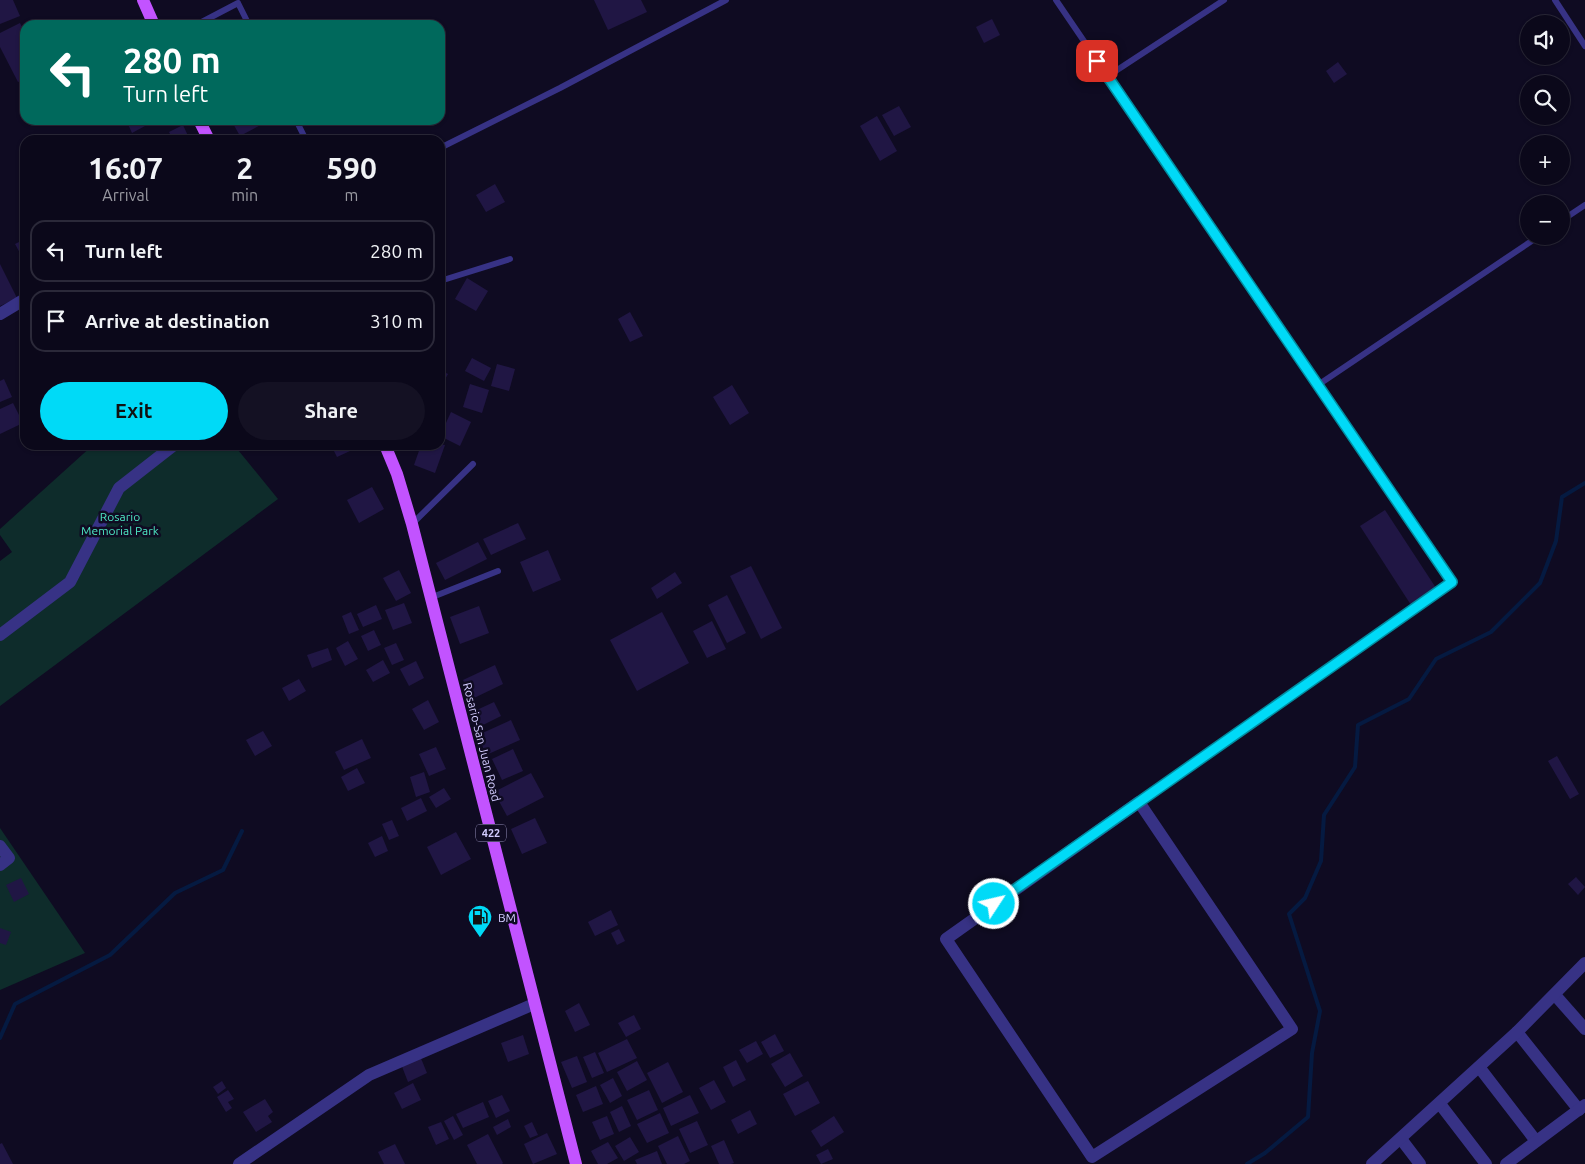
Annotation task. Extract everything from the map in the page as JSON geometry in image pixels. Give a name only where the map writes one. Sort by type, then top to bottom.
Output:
[{"type":"main road","points":[[143,0],[152,20]]},
{"type":"main road","name":"Rosario-San Juan Road","points":[[387,450],[397,474],[412,524],[576,1164]]},
{"type":"street","points":[[0,314],[20,302]]},
{"type":"street","points":[[0,635],[70,582],[119,488],[168,450]]},
{"type":"street","points":[[1139,802],[1292,1029],[1092,1157],[946,939],[1139,802]]},
{"type":"street","points":[[0,846],[9,858],[0,865]]},
{"type":"street","points":[[1372,1164],[1518,1032],[1585,963]]},
{"type":"street","points":[[1555,995],[1585,1029]]},
{"type":"street","points":[[239,1164],[369,1075],[534,1004]]},
{"type":"street","points":[[1506,1164],[1582,1108],[1518,1032]]},
{"type":"street","points":[[1479,1068],[1536,1141]]},
{"type":"street","points":[[1440,1104],[1486,1164]]},
{"type":"street","points":[[1401,1139],[1420,1164]]},
{"type":"lane","points":[[445,146],[560,88],[726,0]]},
{"type":"lane","points":[[1056,0],[1452,582],[1139,802]]},
{"type":"lane","points":[[1108,76],[1224,0]]},
{"type":"lane","points":[[1555,0],[1585,46]]},
{"type":"lane","points":[[206,20],[238,3],[246,20]]},
{"type":"lane","points":[[1570,215],[1585,205]]},
{"type":"lane","points":[[1318,385],[1526,245]]},
{"type":"lane","points":[[445,279],[510,259]]},
{"type":"lane","points":[[412,524],[473,464]]},
{"type":"lane","points":[[430,598],[498,571]]},
{"type":"green space","name":"Rosario Memorial Park","points":[[87,450],[238,450],[278,499],[0,706],[0,561],[12,552],[0,535],[0,529]]},
{"type":"green space","points":[[0,828],[85,953],[0,990]]},
{"type":"building","points":[[0,0],[13,0],[20,16],[0,24]]},
{"type":"building","points":[[594,0],[641,0],[647,12],[608,30]]},
{"type":"building","points":[[992,19],[1000,35],[984,43],[976,27]]},
{"type":"building","points":[[20,23],[20,81],[18,82],[0,47],[0,33]]},
{"type":"building","points":[[1338,62],[1347,74],[1334,83],[1326,71]]},
{"type":"building","points":[[899,106],[911,127],[894,136],[882,115]]},
{"type":"building","points":[[877,116],[897,151],[880,161],[860,126]]},
{"type":"building","points":[[128,125],[144,125],[145,126],[132,133]]},
{"type":"building","points":[[183,125],[188,135],[170,135],[169,132]]},
{"type":"building","points":[[234,125],[261,125],[242,135],[239,135]]},
{"type":"building","points":[[495,184],[505,202],[486,212],[476,195]]},
{"type":"building","points":[[20,242],[20,253],[15,244]]},
{"type":"building","points":[[0,264],[17,298],[0,306]]},
{"type":"building","points":[[467,278],[488,291],[476,311],[455,299]]},
{"type":"building","points":[[630,312],[643,336],[630,342],[618,319]]},
{"type":"building","points":[[472,358],[491,368],[484,381],[465,371]]},
{"type":"building","points":[[497,364],[515,369],[509,391],[491,386]]},
{"type":"building","points":[[4,379],[12,397],[0,402],[0,381]]},
{"type":"building","points":[[470,384],[489,390],[482,413],[463,407]]},
{"type":"building","points":[[732,385],[749,413],[730,425],[713,397]]},
{"type":"building","points":[[13,403],[20,417],[20,424],[0,434],[0,409]]},
{"type":"building","points":[[451,412],[471,422],[460,446],[445,438],[445,425]]},
{"type":"building","points":[[334,450],[352,450],[337,457]]},
{"type":"building","points":[[419,450],[443,450],[435,473],[414,465]]},
{"type":"building","points":[[372,487],[384,509],[359,523],[347,500]]},
{"type":"building","points":[[1385,510],[1436,588],[1411,605],[1360,526]]},
{"type":"building","points":[[518,523],[526,539],[491,555],[483,539]]},
{"type":"building","points":[[478,542],[487,559],[445,580],[436,563]]},
{"type":"building","points":[[548,550],[561,580],[533,592],[520,562]]},
{"type":"building","points":[[751,566],[782,628],[761,639],[730,576]]},
{"type":"building","points":[[399,570],[411,593],[396,601],[383,578]]},
{"type":"building","points":[[675,572],[682,583],[657,599],[651,588]]},
{"type":"building","points":[[727,595],[746,633],[727,643],[708,605]]},
{"type":"building","points":[[404,603],[412,623],[393,630],[385,610]]},
{"type":"building","points":[[376,605],[382,619],[363,627],[357,614]]},
{"type":"building","points":[[479,606],[489,633],[460,644],[450,617]]},
{"type":"building","points":[[351,612],[359,630],[349,634],[342,616]]},
{"type":"building","points":[[662,612],[689,663],[637,691],[610,640]]},
{"type":"building","points":[[712,621],[726,649],[707,658],[693,631]]},
{"type":"building","points":[[374,630],[381,645],[368,651],[361,636]]},
{"type":"building","points":[[348,641],[358,659],[345,666],[336,648]]},
{"type":"building","points":[[396,643],[404,660],[392,665],[384,648]]},
{"type":"building","points":[[328,648],[332,660],[312,668],[307,655]]},
{"type":"building","points":[[383,660],[390,673],[373,682],[366,670]]},
{"type":"building","points":[[416,661],[424,678],[409,686],[400,669]]},
{"type":"building","points":[[495,665],[503,684],[472,699],[463,680]]},
{"type":"building","points":[[299,679],[306,691],[289,701],[282,688]]},
{"type":"building","points":[[428,700],[439,722],[424,730],[412,709]]},
{"type":"building","points":[[494,702],[501,716],[475,729],[468,714]]},
{"type":"building","points":[[511,720],[520,740],[486,755],[478,735]]},
{"type":"building","points":[[263,731],[272,746],[255,756],[246,740]]},
{"type":"building","points":[[362,739],[371,758],[344,770],[335,752]]},
{"type":"building","points":[[436,747],[446,769],[429,776],[419,754]]},
{"type":"building","points":[[513,749],[523,771],[502,780],[492,759]]},
{"type":"building","points":[[1557,756],[1579,794],[1570,799],[1548,761]]},
{"type":"building","points":[[357,768],[365,783],[348,791],[341,777]]},
{"type":"building","points":[[424,772],[430,792],[416,797],[410,777]]},
{"type":"building","points":[[531,773],[544,797],[507,816],[494,792]]},
{"type":"building","points":[[444,788],[451,799],[436,808],[429,797]]},
{"type":"building","points":[[421,798],[427,811],[407,821],[401,808]]},
{"type":"building","points":[[535,818],[547,843],[522,854],[511,829]]},
{"type":"building","points":[[392,820],[399,836],[389,840],[382,824]]},
{"type":"building","points":[[456,832],[471,859],[441,875],[427,847]]},
{"type":"building","points":[[382,836],[388,851],[375,857],[368,843]]},
{"type":"building","points":[[1576,877],[1585,887],[1578,895],[1568,884]]},
{"type":"building","points":[[21,878],[29,894],[14,902],[6,885]]},
{"type":"building","points":[[611,910],[618,925],[595,936],[588,922]]},
{"type":"building","points":[[0,928],[11,932],[6,945],[0,943]]},
{"type":"building","points":[[619,929],[625,941],[617,945],[611,933]]},
{"type":"building","points":[[579,1003],[590,1025],[575,1032],[565,1011]]},
{"type":"building","points":[[634,1015],[641,1029],[626,1037],[618,1023]]},
{"type":"building","points":[[775,1034],[784,1051],[770,1058],[761,1042]]},
{"type":"building","points":[[523,1035],[529,1054],[508,1062],[501,1043]]},
{"type":"building","points":[[627,1039],[637,1058],[607,1072],[598,1053]]},
{"type":"building","points":[[756,1041],[763,1054],[747,1063],[739,1050]]},
{"type":"building","points":[[595,1052],[604,1073],[592,1078],[583,1057]]},
{"type":"building","points":[[790,1053],[803,1076],[785,1087],[771,1064]]},
{"type":"building","points":[[420,1056],[427,1073],[408,1082],[401,1064]]},
{"type":"building","points":[[577,1056],[587,1082],[572,1088],[561,1062]]},
{"type":"building","points":[[736,1060],[746,1080],[733,1087],[723,1067]]},
{"type":"building","points":[[637,1061],[647,1080],[627,1091],[617,1072]]},
{"type":"building","points":[[668,1062],[683,1092],[662,1103],[647,1073]]},
{"type":"building","points":[[613,1078],[622,1096],[610,1103],[600,1085]]},
{"type":"building","points":[[714,1080],[726,1102],[711,1110],[699,1088]]},
{"type":"building","points":[[222,1081],[226,1088],[218,1094],[213,1087]]},
{"type":"building","points":[[808,1081],[820,1103],[795,1116],[783,1094]]},
{"type":"building","points":[[413,1083],[421,1100],[402,1109],[394,1093]]},
{"type":"building","points":[[596,1086],[603,1104],[583,1112],[576,1095]]},
{"type":"building","points":[[228,1090],[234,1099],[228,1102],[232,1108],[226,1112],[217,1097]]},
{"type":"building","points":[[649,1090],[658,1110],[637,1120],[627,1100]]},
{"type":"building","points":[[502,1095],[510,1111],[496,1118],[488,1101]]},
{"type":"building","points":[[690,1095],[699,1113],[671,1126],[663,1108]]},
{"type":"building","points":[[265,1099],[273,1112],[268,1116],[272,1122],[256,1132],[243,1112]]},
{"type":"building","points":[[483,1102],[489,1117],[463,1128],[456,1114]]},
{"type":"building","points":[[622,1106],[631,1126],[619,1132],[610,1112]]},
{"type":"building","points":[[750,1110],[757,1124],[738,1134],[731,1120]]},
{"type":"building","points":[[660,1113],[669,1133],[647,1143],[637,1124]]},
{"type":"building","points":[[453,1116],[463,1135],[454,1140],[444,1121]]},
{"type":"building","points":[[607,1116],[614,1134],[600,1140],[592,1122]]},
{"type":"building","points":[[834,1116],[844,1132],[821,1147],[811,1131]]},
{"type":"building","points":[[508,1119],[511,1127],[497,1135],[493,1127]]},
{"type":"building","points":[[697,1121],[708,1145],[690,1153],[679,1129]]},
{"type":"building","points":[[441,1122],[449,1139],[436,1145],[428,1127]]},
{"type":"building","points":[[532,1122],[538,1135],[530,1138],[524,1126]]},
{"type":"building","points":[[547,1133],[557,1154],[533,1164],[524,1144]]},
{"type":"building","points":[[488,1134],[502,1164],[477,1164],[467,1145]]},
{"type":"building","points":[[678,1136],[690,1161],[684,1164],[667,1164],[658,1146]]},
{"type":"building","points":[[630,1137],[639,1152],[624,1161],[615,1146]]},
{"type":"building","points":[[724,1140],[734,1163],[719,1164],[711,1146]]},
{"type":"building","points":[[608,1142],[618,1158],[607,1164],[598,1164],[591,1151]]},
{"type":"building","points":[[2,1143],[13,1164],[0,1164],[0,1144]]},
{"type":"building","points":[[395,1144],[405,1164],[384,1164],[378,1152]]},
{"type":"building","points":[[828,1149],[833,1159],[821,1164],[816,1155]]},
{"type":"building","points":[[657,1151],[662,1164],[637,1164],[635,1160]]},
{"type":"waterway","points":[[1247,1164],[1265,1153],[1308,1117],[1312,1053],[1320,1011],[1289,914],[1305,898],[1321,861],[1324,815],[1355,767],[1358,725],[1409,699],[1436,659],[1491,632],[1540,583],[1556,541],[1562,497],[1585,483]]},
{"type":"waterway","points":[[0,1038],[15,1004],[110,955],[175,893],[223,870],[242,831]]},
{"type":"place","name":"BM","points":[[480,938]]},
{"type":"route","points":[[994,904],[1452,582],[1097,61]]}]
